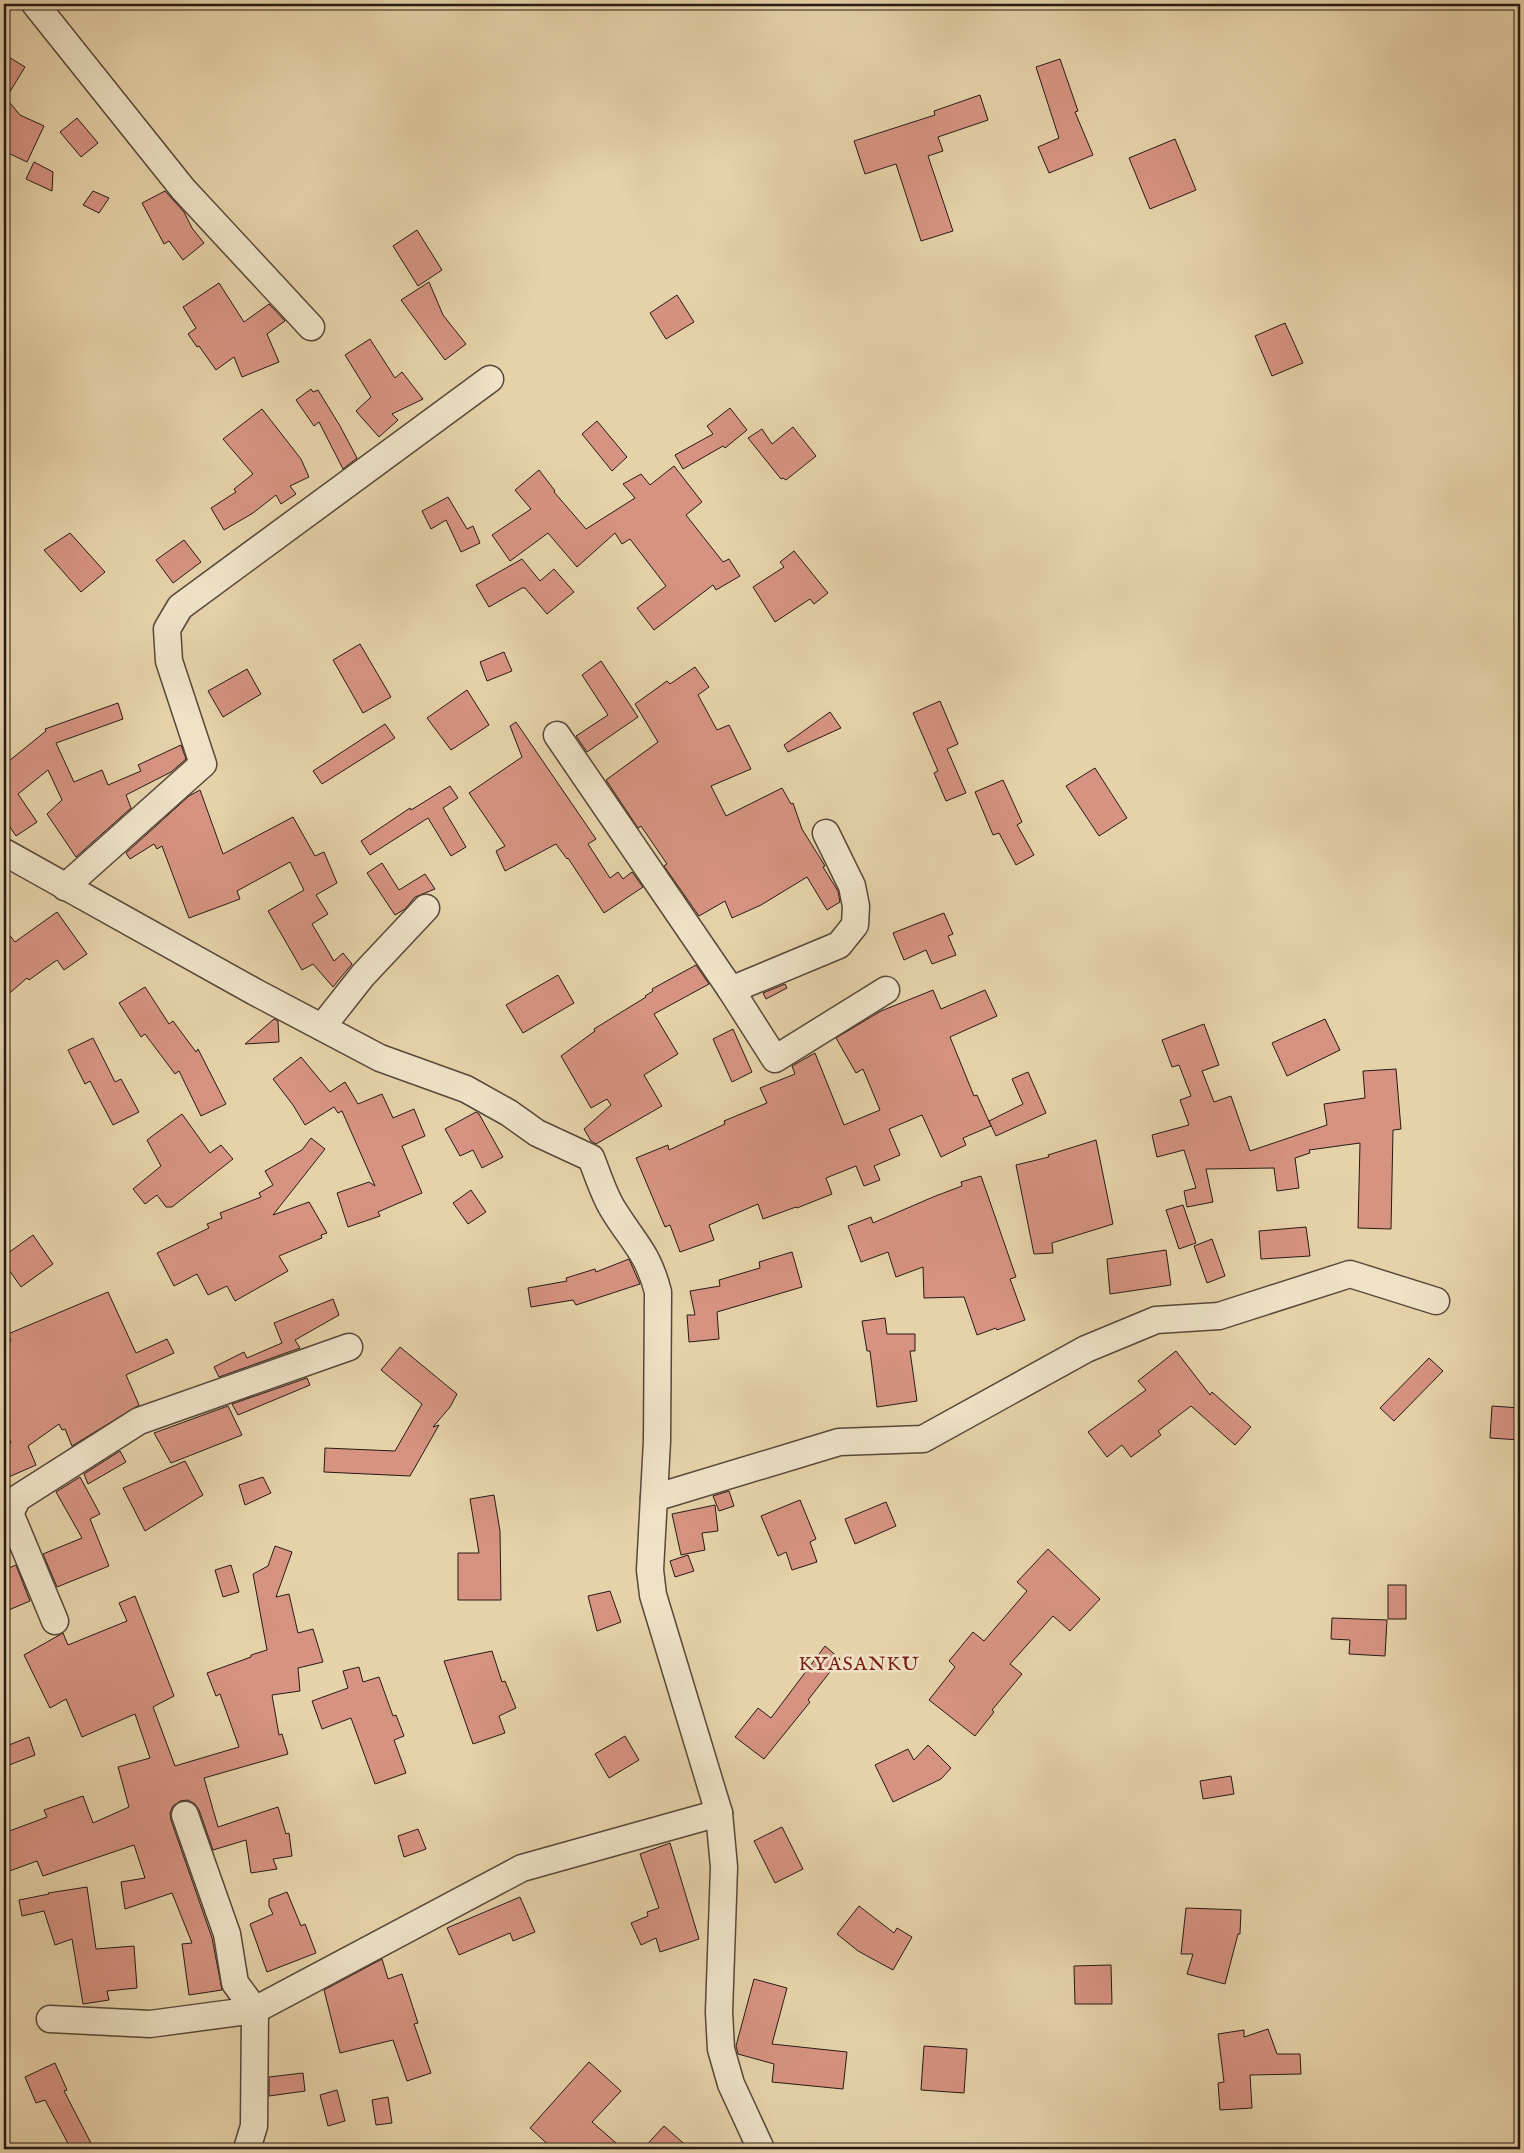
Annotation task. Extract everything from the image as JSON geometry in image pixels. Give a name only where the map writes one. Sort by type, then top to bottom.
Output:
[{"type":"street","points":[[35,4],[183,189],[310,327]]},
{"type":"street","points":[[65,887],[204,764],[169,660],[167,630],[180,607],[490,379]]},
{"type":"street","points":[[557,735],[731,990],[775,1058],[886,990]]},
{"type":"street","points":[[731,990],[838,945],[855,924],[856,906],[852,886],[826,833]]},
{"type":"street","points":[[4,852],[380,1058],[466,1089],[509,1113],[537,1133],[591,1158],[613,1210],[636,1241],[652,1269],[658,1292],[657,1431],[650,1570],[653,1595],[719,1813],[724,1867],[719,2012],[720,2049],[731,2084],[761,2149]]},
{"type":"street","points":[[322,1026],[363,975],[426,908]]},
{"type":"street","points":[[654,1498],[839,1442],[923,1439],[1086,1349],[1156,1320],[1219,1316],[1350,1274],[1436,1301]]},
{"type":"street","points":[[55,1621],[10,1513],[18,1498],[139,1421],[349,1347]]},
{"type":"street","points":[[50,2019],[150,2024],[255,2010],[522,1868],[719,1813]]},
{"type":"street","points":[[184,1815],[226,1934],[235,1983],[255,2010],[254,2126],[248,2149]]},
{"type":"building","points":[[4,54],[25,67],[6,98],[20,115],[44,126],[27,162],[4,151]]},
{"type":"building","points":[[1060,59],[1078,111],[1075,112],[1093,155],[1049,173],[1038,147],[1059,138],[1036,67]]},
{"type":"building","points":[[980,95],[988,120],[938,137],[943,151],[928,156],[953,231],[921,241],[896,164],[865,174],[854,141],[935,115],[934,111]]},
{"type":"building","points":[[77,118],[98,143],[81,157],[60,132]]},
{"type":"building","points":[[1175,139],[1196,190],[1150,209],[1129,158]]},
{"type":"building","points":[[34,162],[53,172],[52,191],[26,179]]},
{"type":"building","points":[[93,191],[109,198],[99,213],[83,205]]},
{"type":"building","points":[[165,191],[184,212],[192,228],[204,243],[183,260],[169,241],[164,244],[142,203]]},
{"type":"building","points":[[417,230],[442,270],[418,286],[393,246]]},
{"type":"building","points":[[429,282],[443,315],[466,344],[445,360],[401,300]]},
{"type":"building","points":[[219,283],[244,322],[269,304],[285,321],[267,334],[279,362],[242,377],[234,357],[216,370],[199,346],[197,347],[188,334],[196,328],[183,307]]},
{"type":"building","points":[[677,295],[694,322],[666,339],[650,313]]},
{"type":"building","points":[[1285,323],[1303,363],[1272,376],[1255,336]]},
{"type":"building","points":[[370,339],[395,378],[402,372],[423,399],[392,414],[398,420],[379,437],[356,411],[371,397],[345,355]]},
{"type":"building","points":[[311,389],[313,392],[318,390],[357,458],[343,469],[319,422],[314,426],[296,400]]},
{"type":"building","points":[[730,408],[747,430],[725,448],[723,446],[683,469],[675,455],[713,434],[707,426]]},
{"type":"building","points":[[262,409],[301,459],[309,477],[290,486],[296,494],[281,504],[276,495],[253,513],[224,530],[211,508],[236,492],[234,489],[253,474],[223,439]]},
{"type":"building","points":[[597,421],[627,457],[612,471],[582,434]]},
{"type":"building","points":[[793,427],[816,456],[786,480],[781,479],[748,438],[762,429],[772,444]]},
{"type":"building","points":[[674,466],[702,502],[686,515],[723,562],[729,559],[740,576],[716,590],[713,585],[654,630],[637,608],[666,586],[630,539],[622,544],[615,533],[577,567],[548,533],[510,561],[492,535],[531,509],[515,490],[539,470],[554,492],[586,529],[635,498],[623,484],[641,474],[650,485]]},
{"type":"building","points":[[448,497],[467,529],[473,526],[480,543],[461,552],[446,520],[431,529],[422,511]]},
{"type":"building","points":[[70,533],[105,572],[81,592],[44,550]]},
{"type":"building","points":[[184,540],[201,562],[173,583],[156,560]]},
{"type":"building","points":[[794,551],[828,593],[814,604],[810,599],[775,622],[753,587],[784,567],[780,562]]},
{"type":"building","points":[[522,559],[540,581],[554,569],[574,592],[547,614],[525,588],[489,607],[476,585]]},
{"type":"building","points":[[360,644],[391,697],[363,713],[333,660]]},
{"type":"building","points":[[504,652],[512,671],[487,681],[480,662]]},
{"type":"building","points":[[601,661],[638,717],[587,752],[576,736],[608,715],[582,675]]},
{"type":"building","points":[[695,667],[709,687],[698,695],[717,730],[729,725],[751,769],[711,786],[726,816],[782,788],[791,804],[793,803],[802,829],[838,891],[840,902],[827,910],[807,877],[761,905],[732,918],[725,901],[699,916],[664,866],[667,864],[641,826],[638,828],[606,780],[658,742],[635,704],[667,681],[670,684]]},
{"type":"building","points":[[247,669],[261,694],[223,717],[208,691]]},
{"type":"building","points":[[467,690],[489,725],[451,750],[427,718]]},
{"type":"building","points":[[940,701],[958,744],[947,749],[966,793],[946,801],[934,773],[938,771],[913,713]]},
{"type":"building","points":[[118,703],[123,719],[56,743],[74,782],[102,770],[108,785],[141,771],[138,765],[181,745],[186,759],[171,772],[126,795],[131,808],[76,857],[47,814],[62,800],[48,770],[18,794],[37,822],[16,836],[4,818],[4,765],[46,731],[45,729]]},
{"type":"building","points":[[830,712],[841,728],[788,752],[784,745]]},
{"type":"building","points":[[516,722],[596,839],[588,844],[610,878],[618,872],[623,879],[632,872],[643,887],[604,913],[568,858],[556,844],[505,871],[496,851],[505,846],[469,793],[522,757],[510,726]]},
{"type":"building","points":[[385,724],[395,738],[322,784],[313,771]]},
{"type":"building","points":[[1095,768],[1127,818],[1099,836],[1066,786]]},
{"type":"building","points":[[1003,780],[1022,822],[1017,825],[1034,855],[1016,865],[999,833],[993,835],[975,792]]},
{"type":"building","points":[[450,786],[458,798],[443,808],[466,847],[451,856],[428,818],[370,855],[361,841],[410,808],[411,810]]},
{"type":"building","points":[[200,790],[223,854],[293,817],[315,856],[324,852],[337,883],[316,895],[328,914],[312,924],[334,961],[343,953],[352,964],[333,987],[313,964],[302,970],[268,911],[304,890],[290,862],[237,891],[240,899],[189,918],[162,846],[157,849],[154,844],[130,859],[126,853],[189,796]]},
{"type":"building","points":[[382,863],[399,890],[425,874],[435,889],[415,897],[405,909],[395,915],[367,873]]},
{"type":"building","points":[[57,912],[87,954],[64,970],[57,960],[29,980],[27,978],[4,998],[4,928],[15,942]]},
{"type":"building","points":[[944,913],[953,934],[948,936],[956,955],[932,964],[926,950],[904,960],[893,933]]},
{"type":"building","points":[[696,965],[709,984],[654,1014],[678,1054],[644,1075],[662,1106],[596,1144],[591,1141],[584,1129],[611,1105],[607,1099],[591,1108],[561,1056],[595,1031],[594,1029],[646,997],[653,991],[652,989]]},
{"type":"building","points":[[558,975],[574,1003],[523,1033],[506,1005]]},
{"type":"building","points":[[785,984],[787,988],[766,999],[763,993]]},
{"type":"building","points":[[145,987],[169,1024],[173,1021],[196,1052],[198,1049],[226,1104],[201,1116],[179,1071],[175,1074],[145,1034],[141,1037],[119,1003]]},
{"type":"building","points":[[933,990],[941,1009],[985,990],[997,1016],[950,1037],[974,1096],[977,1095],[991,1126],[963,1138],[966,1145],[941,1157],[922,1115],[889,1129],[900,1155],[874,1166],[880,1180],[864,1186],[856,1166],[826,1178],[832,1194],[763,1219],[758,1204],[709,1225],[714,1240],[680,1252],[670,1225],[665,1227],[636,1158],[668,1145],[669,1150],[725,1124],[724,1121],[767,1103],[760,1088],[795,1074],[792,1066],[815,1053],[844,1125],[880,1110],[863,1069],[856,1073],[836,1038],[881,1011]]},
{"type":"building","points":[[274,1019],[278,1021],[279,1042],[245,1044]]},
{"type":"building","points":[[1325,1019],[1340,1050],[1287,1076],[1272,1043]]},
{"type":"building","points":[[1204,1024],[1219,1065],[1202,1071],[1214,1102],[1231,1096],[1250,1151],[1327,1125],[1324,1104],[1365,1098],[1363,1071],[1396,1069],[1401,1129],[1393,1130],[1391,1229],[1358,1228],[1360,1143],[1309,1150],[1310,1153],[1295,1158],[1299,1188],[1277,1191],[1274,1168],[1206,1169],[1213,1202],[1187,1207],[1184,1191],[1196,1188],[1184,1150],[1157,1157],[1152,1135],[1189,1125],[1180,1100],[1191,1096],[1179,1065],[1172,1067],[1162,1040]]},
{"type":"building","points":[[733,1029],[752,1072],[732,1082],[713,1039]]},
{"type":"building","points":[[93,1038],[115,1082],[121,1079],[139,1112],[113,1125],[90,1081],[85,1084],[68,1050]]},
{"type":"building","points":[[301,1057],[330,1092],[345,1082],[358,1104],[382,1094],[393,1118],[414,1109],[425,1136],[402,1146],[422,1193],[378,1212],[380,1216],[348,1227],[337,1193],[369,1182],[375,1186],[342,1111],[338,1113],[334,1107],[305,1125],[293,1105],[273,1079]]},
{"type":"building","points":[[1028,1072],[1046,1113],[996,1136],[989,1121],[1023,1104],[1012,1079]]},
{"type":"building","points":[[476,1112],[479,1114],[503,1157],[482,1168],[473,1150],[460,1156],[445,1129]]},
{"type":"building","points":[[182,1114],[210,1153],[221,1145],[233,1159],[172,1207],[166,1207],[157,1195],[145,1204],[133,1189],[161,1166],[147,1140]]},
{"type":"building","points":[[311,1138],[325,1149],[273,1215],[309,1202],[327,1233],[321,1235],[322,1238],[279,1256],[288,1271],[235,1301],[227,1286],[208,1295],[197,1274],[174,1286],[157,1253],[209,1228],[207,1224],[222,1218],[220,1213],[261,1197],[259,1193],[273,1185],[265,1171],[302,1150]]},
{"type":"building","points":[[1096,1140],[1113,1224],[1052,1243],[1053,1253],[1034,1254],[1016,1165],[1049,1157],[1048,1155]]},
{"type":"building","points":[[981,1176],[1016,1277],[1010,1279],[1025,1320],[977,1335],[964,1297],[924,1298],[923,1267],[896,1277],[888,1252],[861,1262],[848,1226],[871,1217],[873,1223],[962,1186],[961,1182]]},
{"type":"building","points":[[471,1190],[486,1212],[468,1224],[453,1203]]},
{"type":"building","points":[[1183,1205],[1196,1243],[1179,1249],[1166,1210]]},
{"type":"building","points":[[1306,1227],[1310,1256],[1261,1259],[1259,1231]]},
{"type":"building","points":[[33,1235],[53,1264],[21,1287],[4,1263],[4,1256]]},
{"type":"building","points":[[1212,1239],[1225,1276],[1207,1283],[1194,1246]]},
{"type":"building","points":[[1166,1250],[1171,1285],[1110,1294],[1107,1259]]},
{"type":"building","points":[[792,1252],[802,1287],[717,1312],[719,1339],[689,1342],[687,1315],[695,1315],[690,1291],[720,1286],[719,1280],[760,1268],[759,1262]]},
{"type":"building","points":[[629,1259],[640,1284],[576,1305],[573,1300],[531,1307],[528,1288],[567,1281],[566,1278],[595,1269],[596,1272]]},
{"type":"building","points":[[108,1292],[136,1353],[167,1339],[174,1353],[126,1375],[139,1405],[72,1446],[65,1429],[62,1430],[59,1424],[28,1446],[36,1465],[4,1479],[4,1446],[11,1443],[4,1428],[4,1345],[11,1341],[8,1334]]},
{"type":"building","points":[[333,1299],[339,1315],[295,1340],[300,1348],[219,1377],[214,1367],[244,1352],[247,1358],[282,1343],[274,1323]]},
{"type":"building","points":[[885,1318],[887,1334],[915,1334],[915,1351],[910,1351],[917,1401],[877,1407],[870,1351],[867,1351],[862,1321]]},
{"type":"building","points":[[400,1347],[457,1394],[450,1407],[433,1427],[439,1425],[410,1476],[324,1472],[325,1448],[395,1451],[422,1404],[381,1370]]},
{"type":"building","points":[[1176,1351],[1210,1395],[1212,1392],[1251,1427],[1235,1445],[1191,1406],[1158,1431],[1161,1435],[1131,1457],[1122,1445],[1107,1457],[1088,1432],[1146,1390],[1138,1381]]},
{"type":"building","points":[[1429,1358],[1443,1371],[1394,1421],[1380,1408]]},
{"type":"building","points":[[307,1378],[310,1385],[238,1415],[232,1404]]},
{"type":"building","points":[[228,1406],[242,1435],[171,1463],[154,1433]]},
{"type":"building","points":[[1492,1406],[1520,1408],[1520,1440],[1490,1438]]},
{"type":"building","points":[[120,1451],[126,1462],[88,1484],[84,1474]]},
{"type":"building","points":[[185,1461],[203,1495],[145,1531],[123,1488]]},
{"type":"building","points":[[80,1477],[100,1514],[90,1519],[109,1566],[57,1587],[43,1554],[82,1538],[56,1492]]},
{"type":"building","points":[[263,1477],[271,1493],[245,1505],[239,1485]]},
{"type":"building","points":[[729,1491],[734,1506],[719,1511],[713,1496]]},
{"type":"building","points":[[494,1495],[500,1531],[501,1600],[458,1600],[458,1553],[479,1553],[470,1499]]},
{"type":"building","points":[[800,1500],[816,1539],[810,1542],[817,1562],[792,1570],[786,1552],[778,1556],[761,1516]]},
{"type":"building","points":[[886,1502],[896,1526],[855,1544],[845,1519]]},
{"type":"building","points":[[715,1505],[718,1531],[702,1533],[705,1550],[681,1555],[672,1514]]},
{"type":"building","points":[[275,1546],[292,1552],[276,1597],[289,1594],[298,1633],[313,1629],[323,1662],[298,1668],[300,1691],[272,1695],[279,1735],[282,1734],[288,1754],[204,1778],[218,1827],[278,1807],[286,1834],[289,1833],[292,1856],[273,1859],[277,1869],[251,1873],[246,1840],[213,1850],[199,1810],[195,1804],[188,1800],[180,1801],[173,1806],[170,1813],[171,1820],[212,1938],[222,1990],[189,1995],[182,1944],[192,1943],[172,1893],[125,1909],[121,1882],[145,1878],[134,1845],[43,1876],[37,1861],[4,1873],[4,1833],[47,1817],[44,1810],[83,1796],[93,1823],[129,1807],[118,1767],[150,1758],[135,1714],[82,1737],[66,1699],[50,1708],[24,1655],[63,1633],[68,1645],[127,1621],[119,1603],[135,1596],[174,1696],[153,1707],[175,1766],[239,1747],[220,1694],[216,1696],[207,1673],[267,1650],[253,1574],[268,1566]]},
{"type":"building","points":[[1048,1549],[1100,1599],[1070,1631],[1053,1616],[1010,1664],[1022,1674],[992,1710],[994,1712],[975,1736],[929,1700],[955,1667],[949,1661],[973,1632],[984,1641],[1027,1591],[1017,1582]]},
{"type":"building","points":[[688,1555],[694,1571],[675,1577],[670,1561]]},
{"type":"building","points":[[16,1565],[30,1601],[4,1612],[4,1570]]},
{"type":"building","points":[[231,1565],[239,1592],[223,1597],[215,1570]]},
{"type":"building","points":[[1388,1585],[1406,1585],[1406,1619],[1388,1619]]},
{"type":"building","points":[[610,1591],[621,1622],[597,1631],[588,1596]]},
{"type":"building","points":[[1332,1618],[1387,1620],[1385,1656],[1349,1654],[1350,1640],[1331,1639]]},
{"type":"building","points":[[825,1646],[840,1659],[808,1700],[810,1702],[764,1759],[735,1737],[758,1708],[771,1718]]},
{"type":"building","points":[[492,1651],[502,1682],[505,1681],[516,1708],[499,1716],[505,1733],[473,1744],[444,1661]]},
{"type":"building","points":[[359,1667],[363,1682],[379,1677],[393,1716],[396,1715],[404,1736],[394,1740],[406,1773],[375,1784],[351,1718],[322,1729],[312,1701],[348,1688],[343,1671]]},
{"type":"building","points":[[625,1736],[639,1760],[609,1778],[595,1754]]},
{"type":"building","points":[[29,1737],[35,1755],[4,1767],[4,1747]]},
{"type":"building","points":[[928,1745],[951,1768],[941,1779],[893,1802],[875,1765],[908,1749],[914,1760]]},
{"type":"building","points":[[1231,1776],[1234,1794],[1203,1799],[1200,1781]]},
{"type":"building","points":[[782,1827],[803,1869],[775,1883],[754,1841]]},
{"type":"building","points":[[418,1829],[426,1849],[404,1857],[398,1836]]},
{"type":"building","points":[[670,1843],[699,1939],[660,1952],[656,1938],[641,1945],[631,1923],[648,1916],[647,1912],[659,1908],[640,1854]]},
{"type":"building","points":[[87,1887],[96,1949],[134,1946],[137,1988],[107,1991],[109,2000],[83,2004],[72,1939],[55,1945],[44,1911],[22,1916],[19,1900]]},
{"type":"building","points":[[287,1892],[301,1926],[305,1924],[316,1953],[267,1972],[250,1924],[273,1914],[269,1906],[269,1899]]},
{"type":"building","points":[[520,1897],[535,1932],[513,1941],[510,1933],[459,1955],[447,1928]]},
{"type":"building","points":[[859,1906],[894,1933],[897,1928],[912,1937],[893,1970],[858,1951],[837,1934]]},
{"type":"building","points":[[1186,1908],[1241,1910],[1240,1934],[1238,1934],[1225,1984],[1187,1974],[1193,1954],[1181,1954]]},
{"type":"building","points":[[382,1959],[388,1979],[402,1974],[418,2023],[414,2024],[431,2073],[407,2081],[393,2040],[340,2053],[324,1990]]},
{"type":"building","points":[[1111,1965],[1112,2004],[1075,2004],[1074,1966]]},
{"type":"building","points":[[754,1979],[787,1988],[772,2044],[847,2052],[843,2089],[772,2082],[774,2064],[738,2054],[736,2046]]},
{"type":"building","points":[[1268,2029],[1277,2054],[1300,2054],[1301,2074],[1250,2075],[1252,2108],[1220,2110],[1218,2083],[1224,2082],[1218,2034],[1244,2030],[1244,2037]]},
{"type":"building","points":[[924,2046],[967,2049],[964,2093],[921,2090]]},
{"type":"building","points":[[589,2062],[621,2091],[592,2122],[623,2149],[553,2149],[530,2128]]},
{"type":"building","points":[[55,2063],[67,2090],[64,2091],[94,2149],[71,2149],[45,2100],[36,2103],[25,2077]]},
{"type":"building","points":[[303,2073],[305,2091],[269,2096],[269,2077]]},
{"type":"building","points":[[337,2090],[345,2121],[328,2126],[320,2095]]},
{"type":"building","points":[[388,2097],[392,2123],[376,2125],[372,2100]]},
{"type":"building","points":[[664,2126],[690,2149],[643,2149]]},
{"type":"district","name":"KYASANKU","points":[[859,1664]]}]
